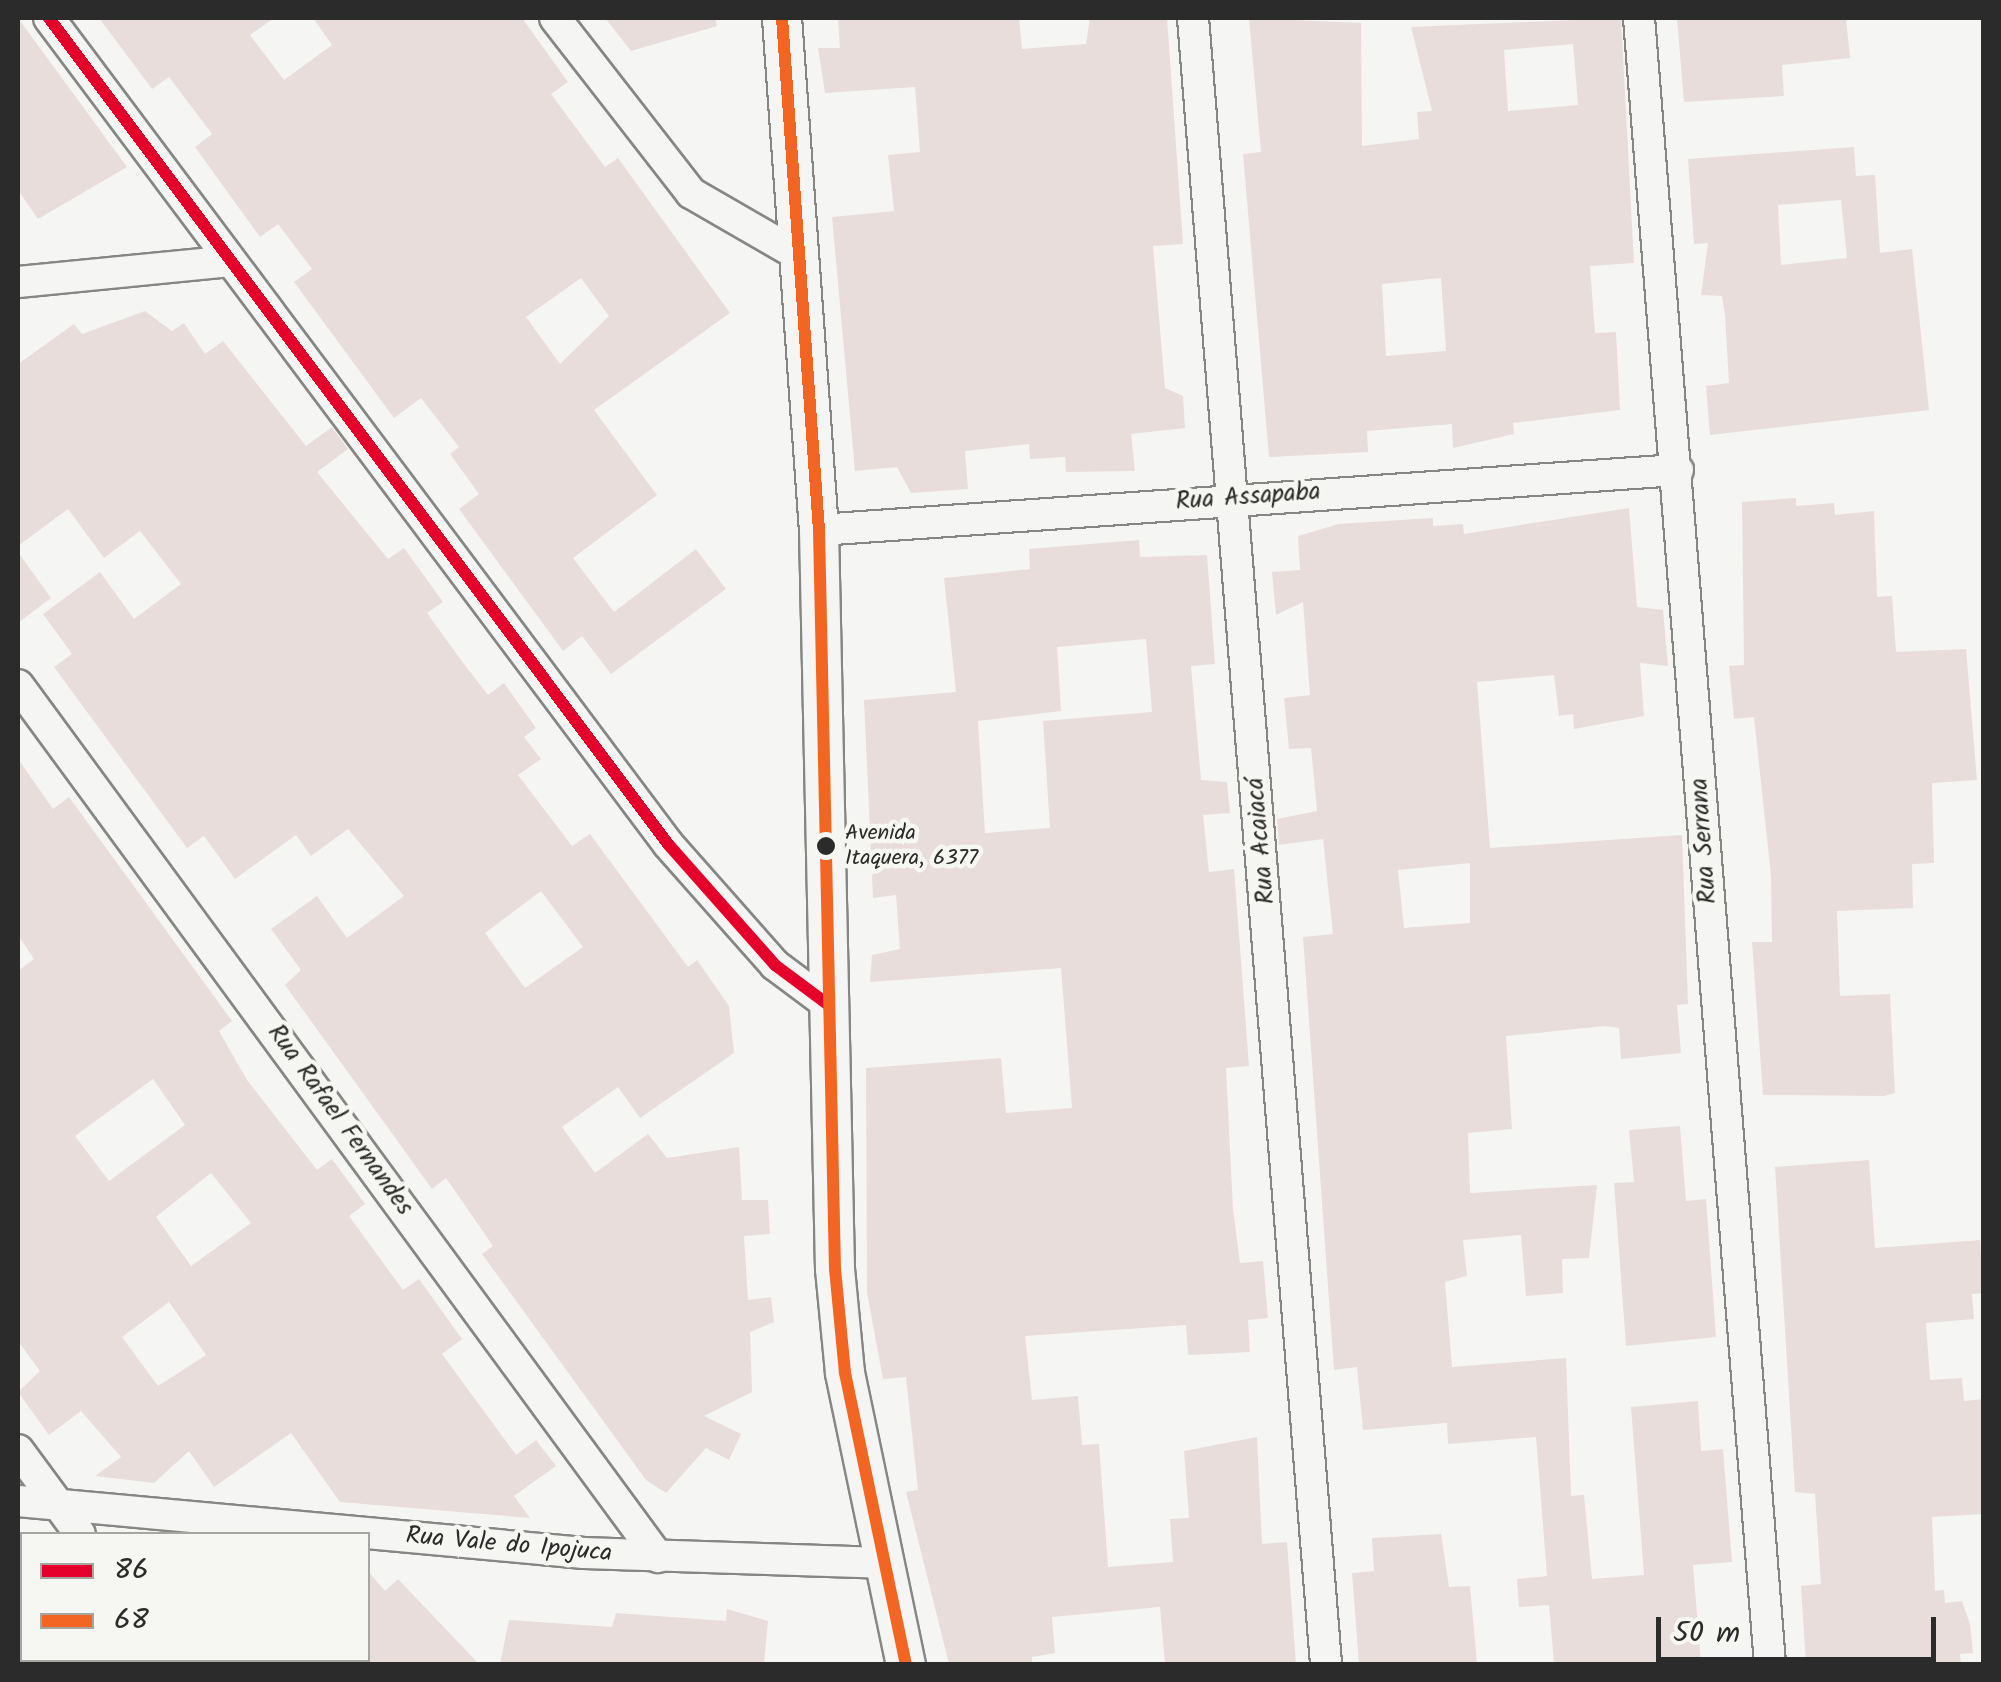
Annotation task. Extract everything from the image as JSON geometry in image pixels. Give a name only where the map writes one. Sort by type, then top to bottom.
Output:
[{"type":"street","points":[[49,18],[223,262],[668,844],[776,965],[826,1003]]},
{"type":"street","points":[[554,18],[690,193],[795,252]]},
{"type":"street","points":[[782,18],[795,252],[819,530],[834,1269],[882,1562],[906,1664]]},
{"type":"street","name":"Rua Acaiacá","points":[[1193,18],[1326,1664]]},
{"type":"street","name":"Rua Serrana","points":[[1639,18],[1678,470],[1770,1664]]},
{"type":"street","points":[[18,282],[223,262]]},
{"type":"street","name":"Rua Assapaba","points":[[819,530],[1234,497],[1678,470]]},
{"type":"street","name":"Rua Rafael Fernandes","points":[[18,685],[658,1558]]},
{"type":"street","points":[[18,1450],[78,1532]]},
{"type":"street","name":"Rua Vale do Ipojuca","points":[[18,1501],[363,1532]]},
{"type":"street","name":"Rua Vale do Ipojuca","points":[[370,1533],[658,1558],[882,1562]]},
{"type":"building","points":[[18,18],[127,167],[38,219],[18,190]]},
{"type":"building","points":[[99,18],[274,18],[250,35],[284,80],[332,45],[313,18],[522,18],[568,82],[551,94],[605,167],[618,158],[730,313],[594,410],[657,495],[573,558],[614,612],[696,549],[726,589],[611,674],[582,636],[563,651],[459,509],[479,494],[450,454],[459,447],[421,398],[394,418],[294,282],[312,269],[278,224],[260,237],[195,147],[212,134],[169,77],[152,89]],"holes":[[[581,278],[609,316],[560,364],[526,317]]]},
{"type":"building","points":[[605,18],[715,18],[717,26],[631,51]]},
{"type":"building","points":[[838,18],[1019,18],[1022,49],[1086,44],[1090,18],[1167,18],[1183,244],[1153,246],[1165,388],[1183,396],[1185,428],[1131,434],[1135,471],[1066,472],[1065,457],[1030,459],[1029,444],[965,451],[968,489],[911,493],[897,467],[855,471],[832,217],[894,211],[888,155],[920,152],[915,87],[825,93],[818,48],[840,48]]},
{"type":"building","points":[[1249,18],[1361,23],[1362,146],[1419,139],[1417,112],[1432,111],[1411,27],[1621,18],[1634,263],[1590,266],[1595,333],[1616,332],[1620,410],[1513,423],[1514,434],[1453,448],[1452,424],[1367,431],[1368,452],[1269,457],[1243,154],[1261,152]],"holes":[[[1573,44],[1578,105],[1508,111],[1504,50]],[[1441,278],[1446,351],[1386,356],[1382,284]]]},
{"type":"building","points":[[1677,18],[1846,18],[1850,58],[1782,65],[1784,96],[1684,102]]},
{"type":"building","points":[[1854,147],[1856,176],[1875,175],[1880,253],[1912,249],[1929,410],[1710,435],[1706,386],[1729,383],[1725,315],[1722,296],[1701,295],[1708,243],[1694,244],[1688,159]],"holes":[[[1841,200],[1847,258],[1781,265],[1778,205]]]},
{"type":"building","points":[[145,311],[172,331],[184,323],[205,354],[223,341],[306,446],[332,427],[348,449],[317,472],[388,559],[404,548],[443,602],[427,613],[461,660],[488,695],[504,683],[536,728],[524,737],[541,759],[518,775],[572,846],[590,834],[688,967],[697,960],[729,1006],[734,1053],[640,1118],[618,1087],[562,1127],[595,1173],[648,1134],[667,1158],[739,1147],[742,1200],[768,1200],[770,1234],[744,1236],[748,1300],[771,1297],[774,1322],[750,1332],[752,1392],[704,1416],[741,1434],[729,1460],[706,1448],[666,1493],[646,1480],[482,1254],[493,1246],[446,1178],[432,1189],[285,985],[301,970],[271,929],[317,896],[347,938],[404,896],[348,829],[311,856],[296,835],[235,879],[204,836],[187,848],[54,667],[72,654],[43,614],[100,572],[134,619],[181,584],[140,531],[104,558],[68,509],[18,546],[18,364],[74,324],[82,334]],"holes":[[[541,891],[583,947],[525,988],[485,933]]]},
{"type":"building","points":[[1796,498],[1796,506],[1834,503],[1835,515],[1874,511],[1877,597],[1892,596],[1896,652],[1966,649],[1977,780],[1932,783],[1934,863],[1912,864],[1913,908],[1837,911],[1840,996],[1890,994],[1895,1093],[1884,1096],[1763,1095],[1752,942],[1772,942],[1771,876],[1754,717],[1734,719],[1729,666],[1744,665],[1742,502]]},
{"type":"building","points":[[1629,508],[1637,607],[1663,610],[1668,666],[1640,663],[1644,716],[1574,729],[1573,714],[1559,716],[1554,675],[1477,682],[1490,848],[1682,835],[1688,1004],[1677,1005],[1681,1053],[1621,1059],[1619,1028],[1605,1026],[1506,1036],[1512,1129],[1468,1133],[1470,1193],[1597,1185],[1589,1258],[1562,1259],[1563,1293],[1526,1296],[1521,1235],[1463,1240],[1467,1276],[1445,1282],[1452,1367],[1566,1358],[1571,1496],[1584,1495],[1592,1579],[1644,1575],[1631,1407],[1698,1401],[1701,1451],[1723,1449],[1732,1562],[1693,1565],[1701,1664],[1554,1664],[1549,1605],[1519,1607],[1517,1579],[1547,1576],[1536,1437],[1448,1444],[1447,1423],[1363,1430],[1357,1367],[1334,1370],[1303,937],[1333,934],[1323,839],[1279,845],[1277,819],[1317,811],[1311,748],[1289,749],[1284,698],[1310,695],[1303,602],[1276,615],[1272,572],[1300,570],[1298,536],[1339,524],[1433,518],[1433,526],[1463,524],[1464,534]],"holes":[[[1470,863],[1470,923],[1404,928],[1398,870]]]},
{"type":"building","points":[[1139,540],[1140,557],[1207,555],[1215,664],[1191,666],[1201,780],[1227,782],[1230,813],[1203,815],[1209,872],[1234,869],[1249,1066],[1226,1068],[1233,1209],[1240,1263],[1263,1261],[1268,1318],[1248,1320],[1250,1352],[1188,1355],[1186,1325],[1025,1336],[1032,1400],[1078,1396],[1082,1445],[1099,1444],[1108,1567],[1173,1562],[1170,1519],[1189,1518],[1184,1451],[1257,1437],[1262,1544],[1287,1542],[1296,1664],[1165,1664],[1160,1607],[1052,1617],[1055,1653],[1032,1657],[1032,1664],[949,1664],[906,1492],[918,1490],[906,1377],[883,1379],[867,1293],[866,1068],[1001,1058],[1006,1113],[1072,1108],[1061,968],[870,982],[872,955],[900,949],[896,895],[873,898],[864,700],[956,692],[944,578],[1030,569],[1029,549]],"holes":[[[1146,639],[1152,712],[1043,721],[1050,828],[985,833],[978,721],[1061,711],[1057,647]]]},
{"type":"building","points":[[18,552],[51,598],[18,623]]},
{"type":"building","points":[[18,759],[53,809],[69,797],[232,1021],[219,1031],[247,1080],[317,1170],[332,1159],[365,1204],[349,1216],[403,1290],[419,1279],[462,1339],[442,1354],[516,1455],[536,1440],[556,1466],[514,1496],[530,1518],[340,1502],[291,1433],[214,1487],[189,1451],[154,1483],[95,1476],[121,1457],[81,1411],[49,1435],[18,1392],[40,1371],[18,1341],[18,971],[34,959],[18,935]],"holes":[[[153,1079],[185,1125],[109,1181],[75,1136]],[[211,1173],[251,1223],[191,1266],[156,1217]],[[169,1302],[206,1355],[158,1386],[122,1337]]]},
{"type":"building","points":[[1680,1126],[1686,1201],[1706,1199],[1716,1337],[1626,1346],[1614,1183],[1634,1182],[1629,1130]]},
{"type":"building","points":[[1869,1160],[1875,1248],[1980,1240],[1984,1293],[1972,1294],[1974,1319],[1926,1323],[1930,1380],[1962,1378],[1964,1401],[1984,1399],[1984,1514],[1932,1517],[1935,1591],[1944,1590],[1945,1603],[1962,1601],[1970,1624],[1973,1653],[1960,1654],[1961,1664],[1806,1664],[1801,1586],[1821,1584],[1815,1494],[1795,1492],[1775,1167]]},
{"type":"building","points":[[1441,1534],[1449,1587],[1470,1586],[1477,1664],[1359,1664],[1352,1573],[1374,1571],[1372,1538]]},
{"type":"building","points":[[370,1573],[385,1591],[398,1579],[479,1664],[368,1664]]},
{"type":"building","points":[[727,1609],[768,1621],[764,1664],[500,1664],[509,1620],[612,1627],[616,1613],[726,1621]]},
{"type":"transit line","name":"86","points":[[49,18],[668,844],[775,965],[826,1003]]},
{"type":"transit line","name":"68","points":[[782,18],[819,530],[835,1269],[845,1373],[906,1664]]},
{"type":"place","name":"Avenida Itaquera, 6377","points":[[826,846]]}]
